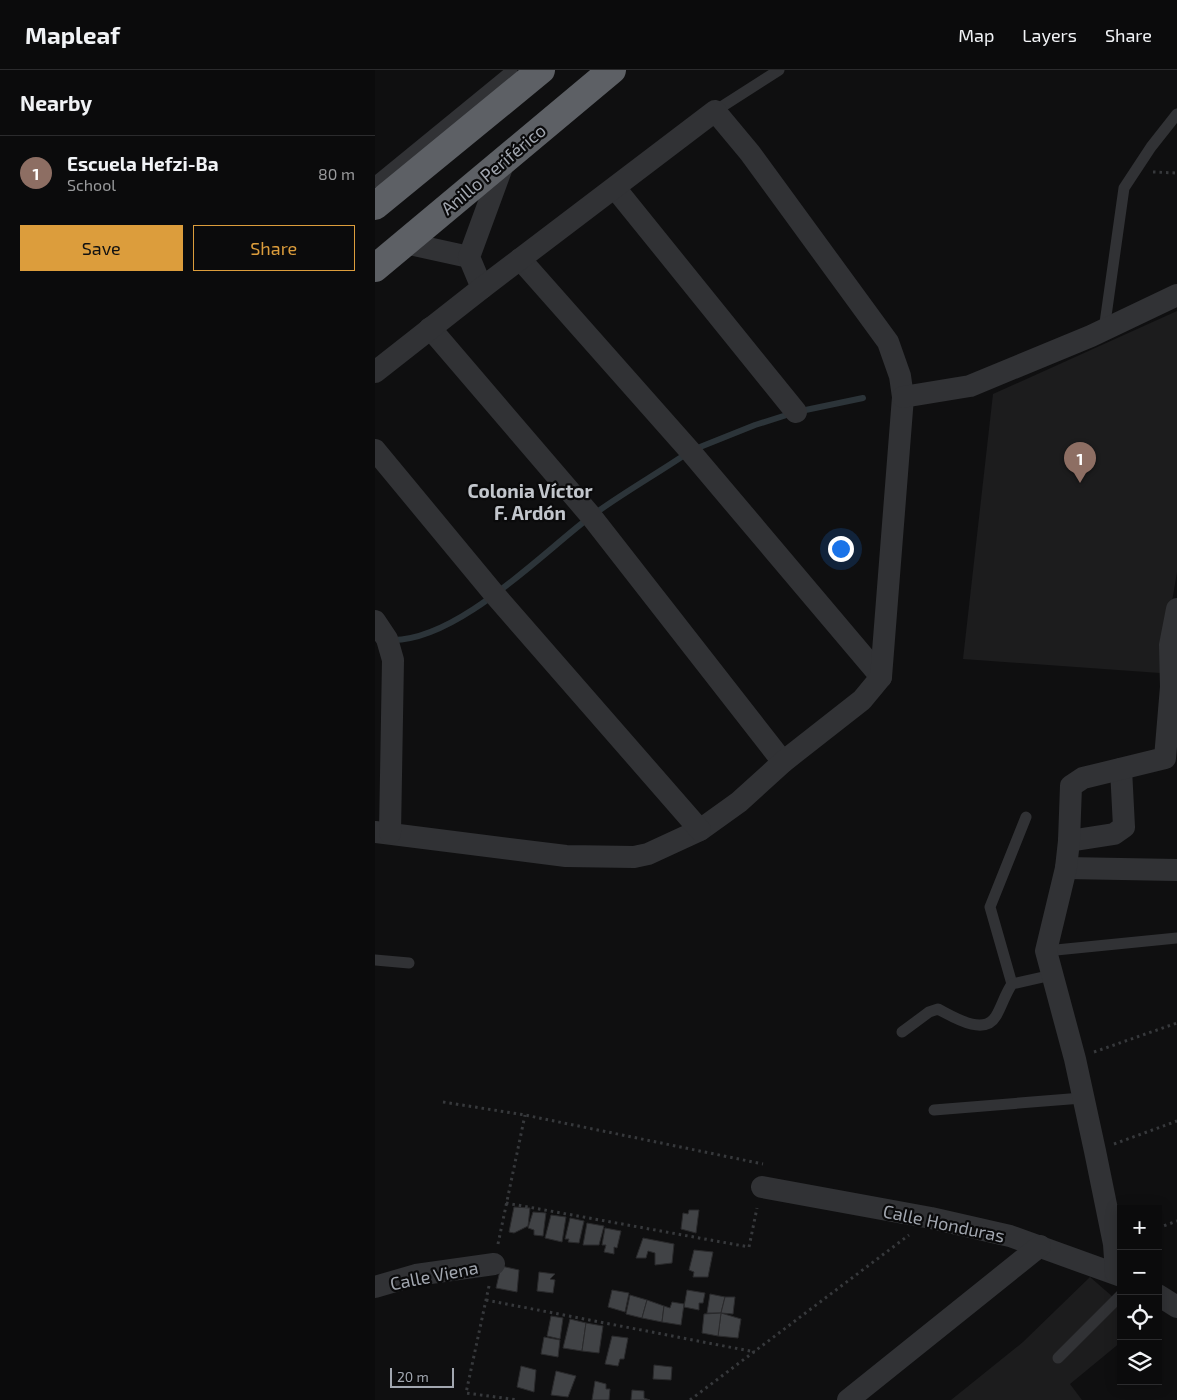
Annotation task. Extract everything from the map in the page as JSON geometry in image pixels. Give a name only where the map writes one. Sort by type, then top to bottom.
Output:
[{"type":"highway","points":[[375,206],[541,70]]},
{"type":"highway","name":"Anillo Periférico","points":[[375,268],[612,70]]},
{"type":"street","points":[[375,372],[715,111],[756,161],[888,342],[900,376],[903,396],[881,677],[862,700],[783,762],[739,802],[700,830],[667,847],[634,856],[566,856],[383,833],[393,660],[387,640],[375,621]]},
{"type":"street","points":[[482,288],[469,257],[505,159]]},
{"type":"street","points":[[615,188],[797,412]]},
{"type":"street","points":[[405,243],[469,257]]},
{"type":"street","points":[[520,259],[690,451],[881,677]]},
{"type":"street","points":[[903,396],[970,386],[1104,330],[1177,296]]},
{"type":"street","points":[[430,328],[591,516],[783,762]]},
{"type":"street","points":[[375,450],[495,595],[700,830]]},
{"type":"street","points":[[1117,1267],[1114,1244],[1075,1059],[1046,951],[1065,868],[1069,841],[1071,786],[1083,778],[1165,758],[1171,687],[1170,645],[1177,609]]},
{"type":"street","points":[[1069,841],[1114,834],[1124,828],[1121,769]]},
{"type":"street","points":[[1065,868],[1177,870]]},
{"type":"street","name":"Calle Honduras","points":[[762,1188],[931,1218],[1040,1246],[1117,1275]]},
{"type":"street","points":[[848,1400],[1040,1246]]},
{"type":"street","name":"Calle Viena","points":[[375,1288],[416,1275],[494,1264]]},
{"type":"street","points":[[1162,1298],[1177,1307]]},
{"type":"lane","points":[[375,182],[512,70]]},
{"type":"lane","points":[[715,111],[779,70]]},
{"type":"lane","points":[[1104,330],[1124,188],[1151,147],[1177,114]]},
{"type":"lane","points":[[902,1032],[929,1012],[938,1009],[968,1023],[979,1025],[994,1019],[1012,984],[990,907],[1026,817]]},
{"type":"lane","points":[[1046,951],[1177,938]]},
{"type":"lane","points":[[375,960],[409,963]]},
{"type":"lane","points":[[1012,984],[1053,975]]},
{"type":"lane","points":[[934,1110],[1083,1098]]},
{"type":"lane","points":[[1058,1358],[1117,1299]]},
{"type":"path","points":[[1075,1059],[1177,1023]]},
{"type":"path","points":[[443,1102],[525,1115],[767,1165],[749,1247],[506,1203]]},
{"type":"path","points":[[1095,1151],[1177,1121]]},
{"type":"path","points":[[690,1400],[931,1218]]},
{"type":"path","points":[[1162,1227],[1177,1221]]},
{"type":"path","points":[[486,1300],[756,1352]]},
{"type":"path","points":[[466,1393],[518,1400]]},
{"type":"shaded area","points":[[1177,311],[1177,572],[1160,673],[963,659],[993,394]]},
{"type":"shaded area","points":[[1090,1277],[1117,1301],[1117,1345],[1070,1384],[1082,1400],[951,1400],[1023,1342]]},
{"type":"building","points":[[514,1207],[530,1208],[528,1226],[514,1233],[509,1232]]},
{"type":"building","points":[[689,1210],[699,1210],[696,1233],[681,1229],[683,1213],[688,1214]]},
{"type":"building","points":[[533,1212],[546,1213],[543,1236],[534,1235],[534,1230],[528,1228]]},
{"type":"building","points":[[551,1215],[566,1217],[562,1242],[545,1238]]},
{"type":"building","points":[[570,1218],[584,1221],[579,1243],[568,1242],[569,1239],[565,1239]]},
{"type":"building","points":[[587,1223],[604,1226],[599,1245],[583,1245]]},
{"type":"building","points":[[605,1228],[621,1231],[617,1248],[614,1247],[614,1254],[604,1252],[606,1245],[602,1245]]},
{"type":"building","points":[[643,1238],[674,1244],[672,1263],[655,1265],[655,1253],[648,1251],[646,1258],[636,1258]]},
{"type":"building","points":[[694,1250],[713,1252],[708,1277],[693,1277],[694,1272],[689,1270]]},
{"type":"building","points":[[501,1266],[519,1270],[517,1292],[496,1288]]},
{"type":"building","points":[[539,1272],[555,1274],[550,1279],[555,1280],[553,1293],[537,1291]]},
{"type":"building","points":[[612,1290],[629,1293],[625,1312],[608,1307]]},
{"type":"building","points":[[687,1290],[705,1293],[703,1303],[699,1303],[699,1310],[684,1307]]},
{"type":"building","points":[[710,1294],[725,1297],[721,1313],[707,1313]]},
{"type":"building","points":[[630,1295],[647,1300],[642,1318],[626,1314]]},
{"type":"building","points":[[725,1297],[735,1297],[733,1314],[721,1313]]},
{"type":"building","points":[[647,1300],[664,1306],[662,1322],[642,1318]]},
{"type":"building","points":[[672,1302],[684,1304],[681,1325],[662,1322],[664,1306],[670,1308]]},
{"type":"building","points":[[721,1313],[741,1319],[738,1338],[718,1336]]},
{"type":"building","points":[[721,1313],[718,1336],[702,1333],[704,1314]]},
{"type":"building","points":[[551,1316],[563,1318],[560,1339],[547,1336]]},
{"type":"building","points":[[570,1319],[586,1323],[582,1351],[563,1348]]},
{"type":"building","points":[[586,1323],[603,1326],[599,1353],[582,1351]]},
{"type":"building","points":[[612,1336],[628,1338],[624,1359],[620,1359],[618,1366],[605,1364]]},
{"type":"building","points":[[544,1337],[560,1340],[558,1357],[541,1354]]},
{"type":"building","points":[[654,1365],[672,1367],[671,1380],[653,1379]]},
{"type":"building","points":[[521,1366],[536,1370],[534,1392],[517,1387]]},
{"type":"building","points":[[556,1371],[576,1376],[568,1397],[551,1395]]},
{"type":"building","points":[[595,1381],[606,1384],[606,1389],[610,1389],[609,1400],[592,1400]]},
{"type":"building","points":[[632,1390],[644,1391],[644,1398],[650,1400],[631,1400]]},
{"type":"waterway","points":[[695,449],[755,425],[796,412],[863,398]]},
{"type":"waterway","points":[[392,640],[417,637],[443,627],[470,612],[523,573],[590,517],[686,454]]},
{"type":"place","name":"Escuela Hefzi-Ba","points":[[1080,483]]},
{"type":"district","name":"Colonia Víctor F. Ardón","points":[[530,501]]}]
